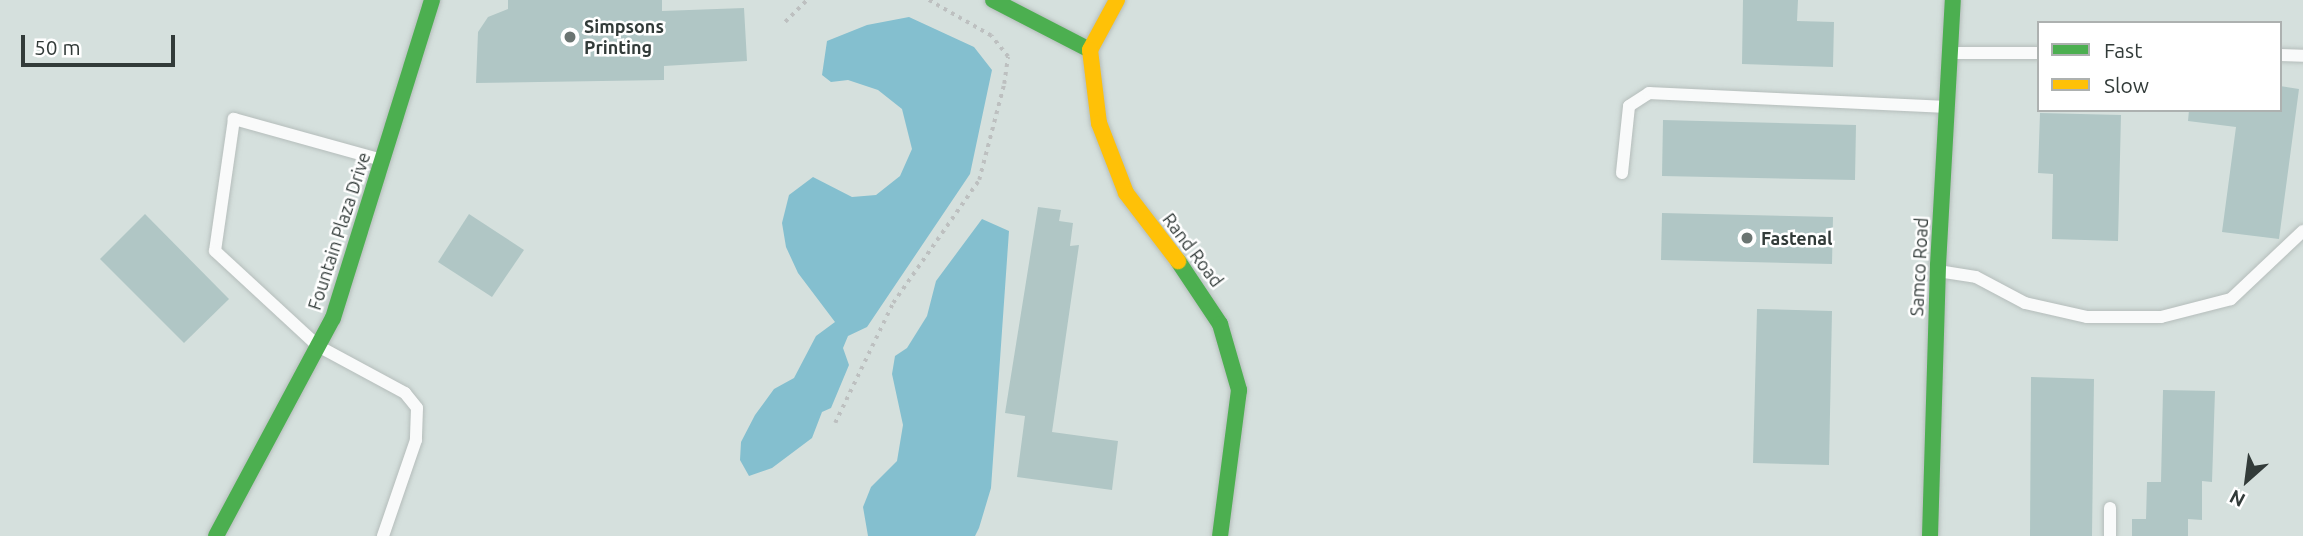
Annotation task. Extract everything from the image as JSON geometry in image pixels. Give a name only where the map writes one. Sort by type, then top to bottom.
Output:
[{"type":"street","name":"Fountain Plaza Drive","points":[[216,536],[333,318],[432,0]]},
{"type":"street","points":[[993,0],[1090,50],[1117,0]]},
{"type":"street","name":"Samco Road","points":[[1930,536],[1937,271],[1953,0]]},
{"type":"street","name":"Rand Road","points":[[1090,50],[1099,123],[1110,161],[1126,193],[1202,292],[1231,356],[1239,390],[1238,423],[1220,536]]},
{"type":"lane","points":[[1951,52],[2037,53]]},
{"type":"lane","points":[[2282,55],[2303,56]]},
{"type":"lane","points":[[1622,173],[1629,106],[1649,93],[1948,107]]},
{"type":"lane","points":[[382,160],[234,119],[215,250],[318,346],[405,393],[417,408],[416,440],[383,536]]},
{"type":"lane","points":[[1937,271],[1976,277],[2025,303],[2087,317],[2161,317],[2231,299],[2303,231]]},
{"type":"lane","points":[[2110,508],[2110,536]]},
{"type":"path","points":[[785,22],[807,0]]},
{"type":"path","points":[[835,423],[893,303],[979,180],[1004,84],[1008,57],[991,36],[929,0]]},
{"type":"water","points":[[909,17],[974,47],[992,70],[970,174],[867,327],[848,336],[843,348],[849,365],[831,408],[822,412],[812,438],[772,468],[749,476],[740,460],[741,442],[755,415],[774,389],[794,378],[816,336],[835,322],[798,273],[786,247],[782,223],[789,195],[813,177],[852,197],[876,195],[900,176],[912,149],[902,109],[878,90],[848,80],[831,82],[822,75],[827,41],[867,25]]},
{"type":"water","points":[[982,219],[1009,231],[991,488],[979,528],[975,536],[868,536],[863,507],[871,487],[897,461],[903,425],[892,374],[895,356],[907,348],[927,316],[936,281]]},
{"type":"building","name":"Simpsons Printing","points":[[508,0],[662,0],[662,11],[744,8],[747,61],[664,66],[664,80],[476,83],[478,32],[488,17],[508,9]]},
{"type":"building","points":[[1743,0],[1798,0],[1797,21],[1834,22],[1833,67],[1742,64]]},
{"type":"building","points":[[2282,86],[2299,89],[2279,239],[2222,232],[2236,127],[2188,121],[2189,112],[2282,112]]},
{"type":"building","points":[[2040,113],[2121,115],[2118,241],[2052,239],[2053,174],[2038,173]]},
{"type":"building","points":[[1663,120],[1856,125],[1855,180],[1662,176]]},
{"type":"building","points":[[1038,207],[1061,210],[1059,221],[1073,223],[1070,246],[1079,245],[1052,432],[1118,441],[1112,490],[1017,477],[1025,416],[1005,413]]},
{"type":"building","name":"Fastenal","points":[[1662,213],[1833,217],[1832,264],[1661,260]]},
{"type":"building","points":[[145,214],[229,299],[184,343],[100,259]]},
{"type":"building","points":[[469,214],[524,250],[492,297],[438,262]]},
{"type":"building","points":[[1757,309],[1832,311],[1829,465],[1753,463]]},
{"type":"building","points":[[2031,377],[2094,379],[2092,536],[2030,536]]},
{"type":"building","points":[[2163,390],[2215,391],[2212,482],[2202,481],[2202,520],[2188,519],[2188,536],[2132,536],[2132,519],[2146,519],[2147,482],[2161,482]]},
{"type":"traffic: fast","points":[[216,536],[333,318],[432,0]]},
{"type":"traffic: fast","points":[[993,0],[1090,50]]},
{"type":"traffic: fast","points":[[1930,536],[1938,265],[1953,0]]},
{"type":"traffic: fast","points":[[1178,261],[1220,324],[1239,390],[1220,536]]},
{"type":"traffic: slow","points":[[1117,0],[1090,50],[1099,123],[1126,193],[1178,261]]},
{"type":"place","name":"Simpsons Printing","points":[[570,37]]},
{"type":"place","name":"Fastenal","points":[[1747,238]]}]
